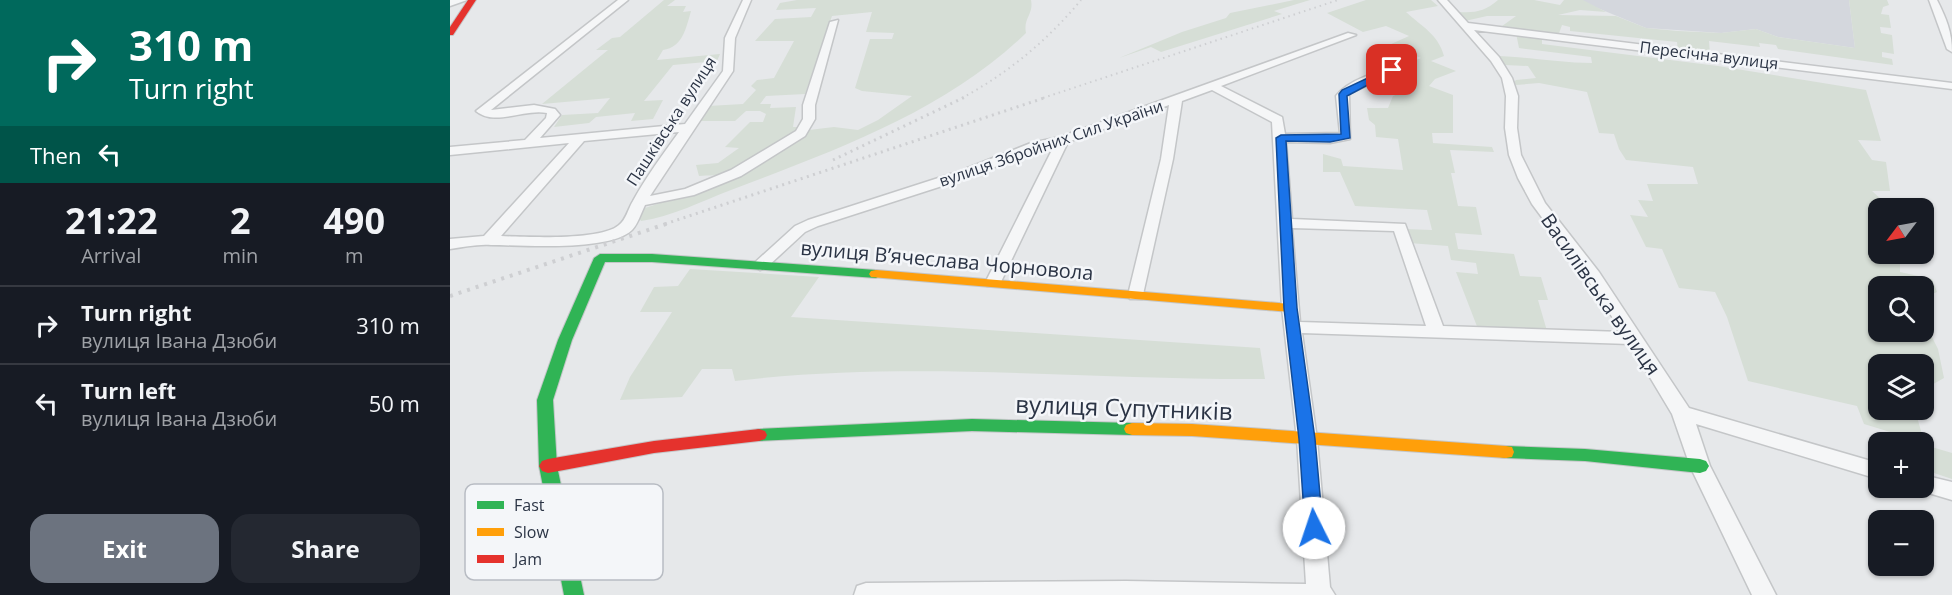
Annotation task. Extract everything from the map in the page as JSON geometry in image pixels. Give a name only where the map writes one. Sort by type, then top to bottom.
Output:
[{"type":"street","points":[[450,3],[462,0]]},
{"type":"street","points":[[450,33],[472,0]]},
{"type":"street","points":[[529,143],[554,115],[546,109],[489,113],[482,111],[624,0]]},
{"type":"street","name":"Пашківська вулиця","points":[[489,240],[545,243],[598,237],[621,231],[628,226],[639,202],[728,71],[730,38],[747,0]]},
{"type":"street","name":"Василівська вулиця","points":[[1442,0],[1496,59],[1507,78],[1512,96],[1511,128],[1515,155],[1529,187],[1539,204],[1593,275],[1682,413],[1700,466],[1764,595]]},
{"type":"street","points":[[1933,0],[1952,49]]},
{"type":"street","points":[[639,202],[689,192],[718,182],[801,133],[809,119],[809,105],[835,22]]},
{"type":"street","name":"Пересічна вулиця","points":[[1466,26],[1952,86]]},
{"type":"street","name":"вулиця Збройних Сил України","points":[[760,265],[795,234],[813,223],[965,174],[1035,146],[1063,140],[1351,35]]},
{"type":"street","points":[[1281,138],[1330,139],[1347,136],[1342,96],[1345,92],[1386,72],[1405,69],[1402,64]]},
{"type":"street","points":[[866,594],[1320,595],[1307,439],[1290,308],[1281,138],[1278,120],[1213,86]]},
{"type":"street","points":[[1136,295],[1167,159],[1176,100]]},
{"type":"street","points":[[450,151],[688,127]]},
{"type":"street","points":[[450,244],[489,240],[580,138]]},
{"type":"street","points":[[993,283],[1063,140]]},
{"type":"street","points":[[1286,223],[1400,227],[1437,333]]},
{"type":"street","name":"вулиця Вʼячеслава Чорновола","points":[[548,466],[545,400],[566,340],[600,258],[652,258],[760,265],[1290,308]]},
{"type":"street","points":[[1292,327],[1635,338]]},
{"type":"street","points":[[1682,413],[1868,468]]},
{"type":"street","name":"вулиця Супутників","points":[[548,466],[654,447],[765,434],[972,425],[1192,430],[1585,455],[1700,466]]},
{"type":"street","points":[[548,466],[552,484]]},
{"type":"street","points":[[1934,486],[1952,491]]},
{"type":"street","points":[[571,580],[574,595]]},
{"type":"shaded area","points":[[664,0],[675,0],[667,6],[686,6],[683,12],[691,11],[683,36],[675,45],[663,50],[657,60],[720,54],[717,61],[673,65],[644,101],[663,100],[653,119],[631,121],[635,113],[596,117],[589,123],[554,127],[562,115],[598,113],[610,98],[542,104],[608,50],[596,50],[612,38],[620,37]]},
{"type":"shaded area","points":[[797,0],[1031,0],[1032,5],[1026,23],[1026,33],[995,61],[925,107],[849,144],[675,212],[641,221],[638,216],[645,208],[721,183],[787,147],[809,130],[834,127],[858,130],[878,120],[912,96],[862,91],[855,88],[870,39],[892,39],[894,33],[866,32],[872,12],[832,16],[805,94],[766,96],[760,104],[771,104],[770,108],[796,107],[793,127],[798,127],[794,133],[755,160],[735,170],[721,175],[699,176],[696,165],[718,163],[739,148],[725,147],[750,122],[763,122],[766,114],[760,111],[746,111],[735,121],[699,121],[708,106],[743,104],[756,90],[751,86],[757,80],[774,78],[794,41],[755,41],[775,19],[811,17],[816,8],[776,10],[780,3]]},
{"type":"shaded area","points":[[1294,0],[1310,0],[1274,11],[1282,14],[1161,52],[1151,47],[1119,58],[1182,32],[1226,18],[1230,13]]},
{"type":"shaded area","points":[[1366,0],[1431,0],[1438,6],[1406,12],[1438,42],[1444,56],[1431,61],[1456,71],[1435,79],[1429,86],[1453,95],[1453,133],[1432,133],[1433,143],[1492,147],[1494,152],[1450,150],[1455,173],[1451,173],[1458,206],[1476,207],[1482,235],[1455,233],[1458,249],[1514,254],[1520,276],[1541,277],[1548,300],[1538,300],[1547,331],[1478,329],[1456,272],[1478,274],[1476,263],[1451,260],[1448,246],[1409,243],[1405,229],[1432,230],[1427,210],[1355,206],[1340,172],[1323,172],[1323,154],[1341,159],[1343,166],[1403,170],[1398,139],[1376,137],[1375,125],[1369,120],[1367,108],[1388,108],[1393,96],[1408,90],[1413,84],[1408,63],[1421,58],[1389,45],[1409,36],[1386,26],[1363,32],[1327,13]]},
{"type":"shaded area","points":[[1498,0],[1534,0],[1560,5],[1564,0],[1583,0],[1606,12],[1580,10],[1558,15],[1616,16],[1646,28],[1678,31],[1721,33],[1756,29],[1778,37],[1855,48],[1849,0],[1887,0],[1889,5],[1883,7],[1881,14],[1889,15],[1891,28],[1880,27],[1881,33],[1892,35],[1894,54],[1882,52],[1882,57],[1892,59],[1893,65],[1778,49],[1776,45],[1759,43],[1760,47],[1709,41],[1710,55],[1678,52],[1677,42],[1570,31],[1570,27],[1562,25],[1558,36],[1498,29],[1516,16],[1487,16],[1465,21],[1459,12],[1480,10]]},
{"type":"shaded area","points":[[1578,0],[1849,0],[1855,48],[1778,37],[1756,29],[1721,33],[1646,28]]},
{"type":"shaded area","points":[[1516,33],[1542,37],[1542,44],[1718,66],[1866,90],[1881,141],[1858,140],[1872,160],[1886,162],[1890,191],[1872,191],[1880,198],[1868,198],[1868,264],[1900,264],[1900,272],[1918,276],[1868,276],[1868,342],[1934,341],[1944,378],[1934,384],[1934,354],[1868,354],[1868,420],[1918,420],[1921,432],[1890,432],[1864,424],[1857,406],[1748,381],[1727,317],[1715,292],[1679,288],[1662,249],[1646,247],[1630,215],[1648,217],[1638,200],[1653,201],[1647,184],[1698,184],[1693,167],[1626,160],[1614,134],[1599,133],[1587,92],[1539,83],[1516,85],[1514,82],[1516,80],[1536,78],[1528,66],[1505,65],[1496,56],[1592,63],[1591,57],[1519,48]]},
{"type":"shaded area","points":[[690,269],[819,277],[791,317],[1260,348],[1265,379],[934,371],[801,375],[735,381],[732,369],[702,369],[682,397],[620,400],[630,377],[672,312],[640,312],[654,287],[678,286]]},
{"type":"shaded area","points":[[1934,448],[1952,453],[1952,479],[1934,473]]},
{"type":"railway","points":[[962,98],[995,78],[1026,55],[1055,29],[1081,0]]},
{"type":"railway","points":[[1043,98],[1338,0]]},
{"type":"railway","points":[[833,160],[965,97]]},
{"type":"railway","points":[[665,224],[1047,97]]},
{"type":"railway","points":[[450,296],[669,223]]},
{"type":"traffic: fast","points":[[552,484],[548,466],[545,400],[565,340],[600,258],[652,258],[876,274]]},
{"type":"traffic: fast","points":[[759,435],[972,425],[1132,429]]},
{"type":"traffic: fast","points":[[1506,452],[1585,455],[1700,466]]},
{"type":"traffic: fast","points":[[571,580],[574,595]]},
{"type":"traffic: slow","points":[[876,274],[1290,308]]},
{"type":"traffic: slow","points":[[1132,429],[1192,430],[1506,452]]},
{"type":"traffic: jam","points":[[450,33],[472,0]]},
{"type":"traffic: jam","points":[[548,466],[654,447],[759,435]]},
{"type":"route","points":[[1314,528],[1307,439],[1290,308],[1281,138],[1341,139],[1347,136],[1342,96],[1345,92],[1392,70]]}]
